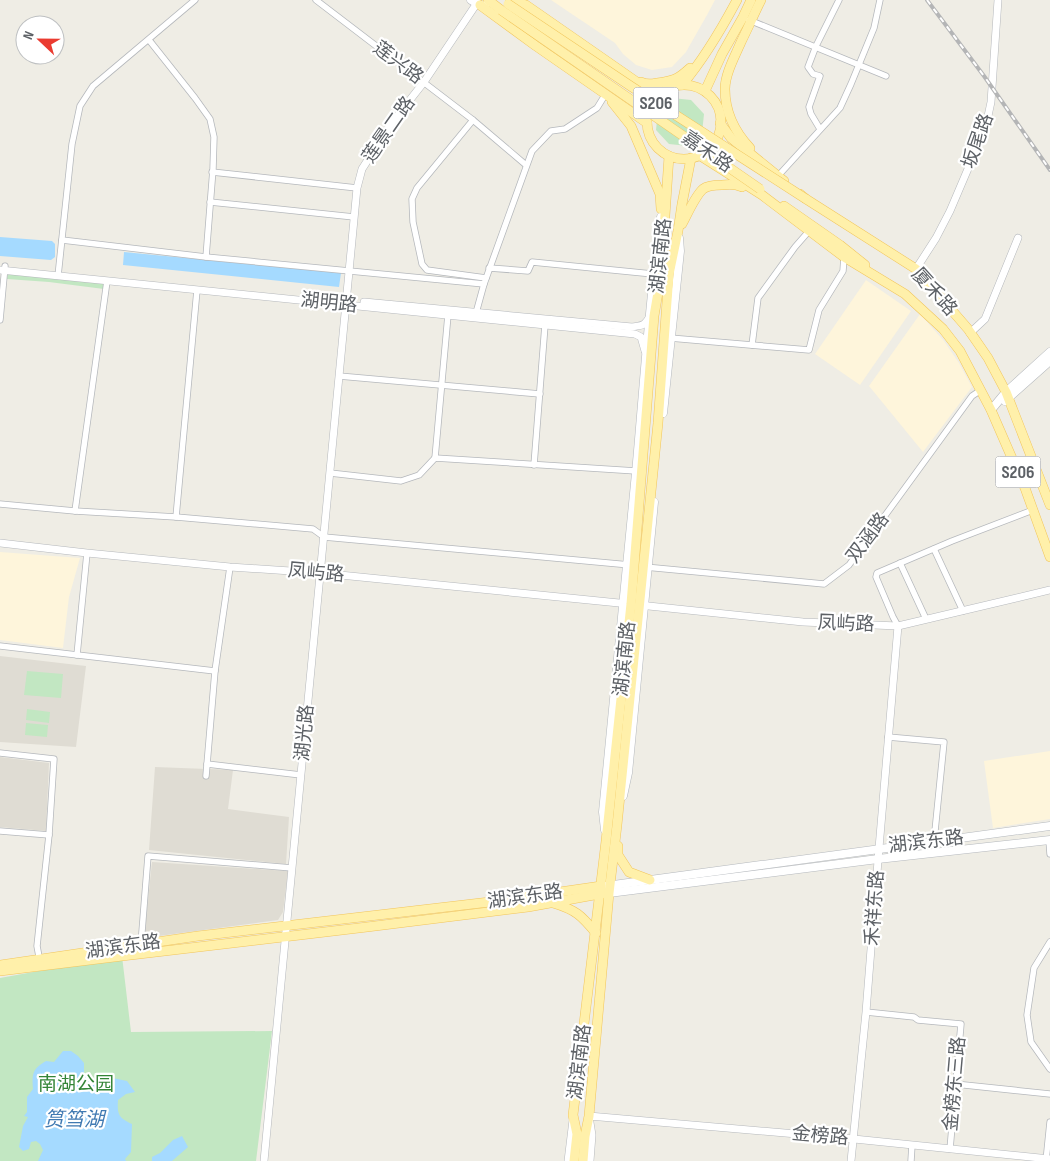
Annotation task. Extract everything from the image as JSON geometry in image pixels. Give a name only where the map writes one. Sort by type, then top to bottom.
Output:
[{"type":"main road","name":"嘉禾路","points":[[488,0],[505,3],[632,88],[806,199]]},
{"type":"main road","points":[[682,85],[695,70],[722,29],[737,0]]},
{"type":"main road","points":[[751,0],[747,19],[731,64],[725,88],[727,109],[740,137],[776,175]]},
{"type":"main road","points":[[705,91],[722,54],[761,0]]},
{"type":"main road","points":[[476,3],[505,3]]},
{"type":"main road","name":"S206","points":[[476,3],[647,123]]},
{"type":"main road","name":"嘉禾路","points":[[505,3],[761,192],[840,245],[898,290]]},
{"type":"main road","name":"S206","points":[[505,3],[526,6],[657,96]]},
{"type":"main road","points":[[630,78],[646,85],[671,82],[681,76],[705,54]]},
{"type":"main road","points":[[682,85],[705,91],[715,103],[719,112],[718,135],[712,146],[702,154],[679,158],[669,156],[657,149],[648,132],[647,123],[651,104],[657,96],[664,91],[682,85]]},
{"type":"main road","points":[[605,95],[631,126],[660,194],[662,215]]},
{"type":"main road","name":"厦禾路","points":[[720,123],[731,138],[806,199],[916,269],[970,333],[988,358],[1008,395],[1050,505]]},
{"type":"main road","name":"湖滨南路","points":[[638,566],[654,316],[661,275],[669,156]]},
{"type":"main road","name":"S206","points":[[695,156],[761,192],[844,257],[906,294],[943,329],[960,351],[991,410],[1025,488],[1050,557]]},
{"type":"main road","name":"湖滨南路","points":[[583,1161],[589,1116],[605,890],[606,841],[638,566],[658,423],[669,274],[682,204],[695,156]]},
{"type":"main road","points":[[678,231],[703,188],[713,185],[739,185],[761,192]]},
{"type":"main road","points":[[638,566],[636,470],[653,274],[667,188]]},
{"type":"main road","name":"湖滨南路","points":[[574,1161],[577,1134],[574,1115],[596,933],[617,825],[634,604],[670,338],[680,251],[678,231]]},
{"type":"main road","points":[[1008,395],[1050,352]]},
{"type":"main road","points":[[991,410],[1050,361]]},
{"type":"main road","points":[[617,825],[618,856],[629,872],[650,880]]},
{"type":"main road","name":"湖滨东路","points":[[0,965],[122,956],[528,907],[650,880],[1050,826]]},
{"type":"main road","name":"湖滨东路","points":[[0,971],[141,944],[198,936],[1050,840]]},
{"type":"main road","points":[[528,907],[552,903],[568,908],[584,918],[596,933]]},
{"type":"street","points":[[58,274],[72,144],[80,106],[93,86],[195,0]]},
{"type":"street","name":"莲兴路","points":[[316,0],[473,120],[526,165]]},
{"type":"street","points":[[820,129],[809,108],[820,76],[813,74],[808,67],[839,0]]},
{"type":"street","points":[[776,175],[840,108],[874,28],[880,0]]},
{"type":"street","name":"坂尾路","points":[[916,269],[936,238],[950,211],[979,143],[988,116],[991,102],[998,0]]},
{"type":"street","name":"莲景二路","points":[[346,303],[357,188],[362,169],[391,124],[424,82],[476,3]]},
{"type":"street","points":[[747,19],[886,76]]},
{"type":"street","points":[[149,40],[210,119],[214,137],[206,257]]},
{"type":"street","points":[[476,313],[489,268],[532,150],[551,131],[566,129],[597,108],[605,95]]},
{"type":"street","points":[[473,120],[417,188],[412,199],[413,222],[422,264],[427,270],[485,281]]},
{"type":"street","points":[[212,172],[357,188]]},
{"type":"street","points":[[210,202],[354,217]]},
{"type":"street","points":[[752,345],[758,298],[794,247],[809,231]]},
{"type":"street","points":[[970,333],[985,319],[1018,238]]},
{"type":"street","points":[[62,240],[206,257],[485,281]]},
{"type":"street","points":[[670,338],[809,350],[820,310],[843,270],[844,257]]},
{"type":"street","points":[[489,268],[528,271],[532,262],[653,274]]},
{"type":"street","points":[[0,320],[2,268]]},
{"type":"street","name":"湖明路","points":[[2,268],[635,334],[641,337],[645,353]]},
{"type":"street","name":"湖明路","points":[[58,274],[197,290],[632,327],[642,326],[649,318]]},
{"type":"street","points":[[75,511],[107,281]]},
{"type":"street","points":[[176,518],[197,290]]},
{"type":"street","name":"湖光路","points":[[264,1161],[346,303]]},
{"type":"street","points":[[330,473],[401,481],[419,475],[435,458],[448,316]]},
{"type":"street","points":[[534,465],[545,325]]},
{"type":"street","points":[[339,376],[540,394]]},
{"type":"street","name":"双涵路","points":[[0,504],[313,529],[324,537],[824,584],[849,565],[972,396],[981,390]]},
{"type":"street","points":[[435,458],[636,470]]},
{"type":"street","points":[[898,626],[876,576],[877,573],[934,548],[1033,510]]},
{"type":"street","name":"凤屿路","points":[[0,543],[803,622],[898,626],[1050,590]]},
{"type":"street","points":[[934,548],[963,611]]},
{"type":"street","points":[[77,655],[87,553]]},
{"type":"street","points":[[900,563],[926,619]]},
{"type":"street","points":[[206,776],[216,671],[230,567]]},
{"type":"street","name":"禾祥东路","points":[[851,1161],[866,1012],[898,626]]},
{"type":"street","points":[[0,646],[216,671]]},
{"type":"street","points":[[888,737],[944,742],[934,841]]},
{"type":"street","points":[[0,753],[54,759],[49,835],[37,946],[40,963]]},
{"type":"street","points":[[207,764],[301,775]]},
{"type":"street","points":[[0,831],[49,835]]},
{"type":"street","points":[[1050,840],[1050,854]]},
{"type":"street","points":[[141,944],[148,856],[292,868]]},
{"type":"street","points":[[1050,942],[1034,968],[1027,1015],[1031,1042],[1050,1069]]},
{"type":"street","name":"金榜东三路","points":[[866,1012],[961,1024],[950,1148]]},
{"type":"street","points":[[956,1084],[1050,1094]]},
{"type":"street","points":[[568,1161],[574,1115]]},
{"type":"street","points":[[589,1116],[592,1135],[590,1161]]},
{"type":"street","name":"金榜路","points":[[589,1116],[854,1138],[1047,1159]]},
{"type":"street","points":[[1047,1159],[1050,1122]]},
{"type":"street","points":[[910,1161],[912,1145]]},
{"type":"shaded area","points":[[551,0],[715,0],[686,52],[672,67],[652,70],[636,65],[623,54],[615,43]]},
{"type":"shaded area","points":[[866,280],[911,311],[860,385],[815,354]]},
{"type":"shaded area","points":[[920,314],[944,341],[972,387],[923,452],[869,386]]},
{"type":"shaded area","points":[[0,552],[80,558],[69,597],[63,648],[0,640]]},
{"type":"shaded area","points":[[0,656],[86,666],[76,747],[0,742]]},
{"type":"shaded area","points":[[1050,751],[1050,819],[993,828],[984,761]]},
{"type":"shaded area","points":[[0,757],[49,763],[46,831],[0,827]]},
{"type":"shaded area","points":[[155,767],[233,770],[228,809],[289,817],[286,864],[149,850]]},
{"type":"shaded area","points":[[152,862],[288,871],[283,912],[278,920],[144,938]]},
{"type":"green space","points":[[672,98],[691,100],[704,114],[702,133],[688,146],[669,144],[656,130],[658,111]]},
{"type":"green space","points":[[8,272],[104,282],[104,289],[7,279]]},
{"type":"green space","points":[[27,671],[63,674],[61,698],[24,695]]},
{"type":"green space","points":[[27,709],[50,712],[49,723],[26,720]]},
{"type":"green space","points":[[26,723],[48,725],[47,737],[25,735]]},
{"type":"green space","name":"南湖公园","points":[[122,956],[131,1032],[272,1031],[256,1161],[0,1161],[0,978]]},
{"type":"water","points":[[0,237],[52,241],[55,244],[55,257],[51,260],[0,256]]},
{"type":"water","points":[[124,252],[341,273],[339,287],[123,265]]},
{"type":"water","name":"筼筜湖","points":[[63,1051],[71,1051],[78,1056],[84,1063],[84,1074],[89,1081],[108,1077],[127,1081],[135,1092],[126,1094],[118,1100],[120,1115],[124,1120],[132,1124],[131,1152],[125,1159],[126,1161],[38,1161],[43,1150],[36,1141],[31,1142],[29,1149],[23,1151],[19,1147],[23,1126],[28,1117],[24,1116],[27,1112],[27,1097],[33,1089],[35,1069],[46,1061],[54,1062]]},
{"type":"water","name":"筼筜湖","points":[[182,1136],[188,1147],[172,1161],[152,1161],[152,1157],[160,1153],[173,1140]]},
{"type":"railway","points":[[927,0],[984,76],[1050,170]]}]
